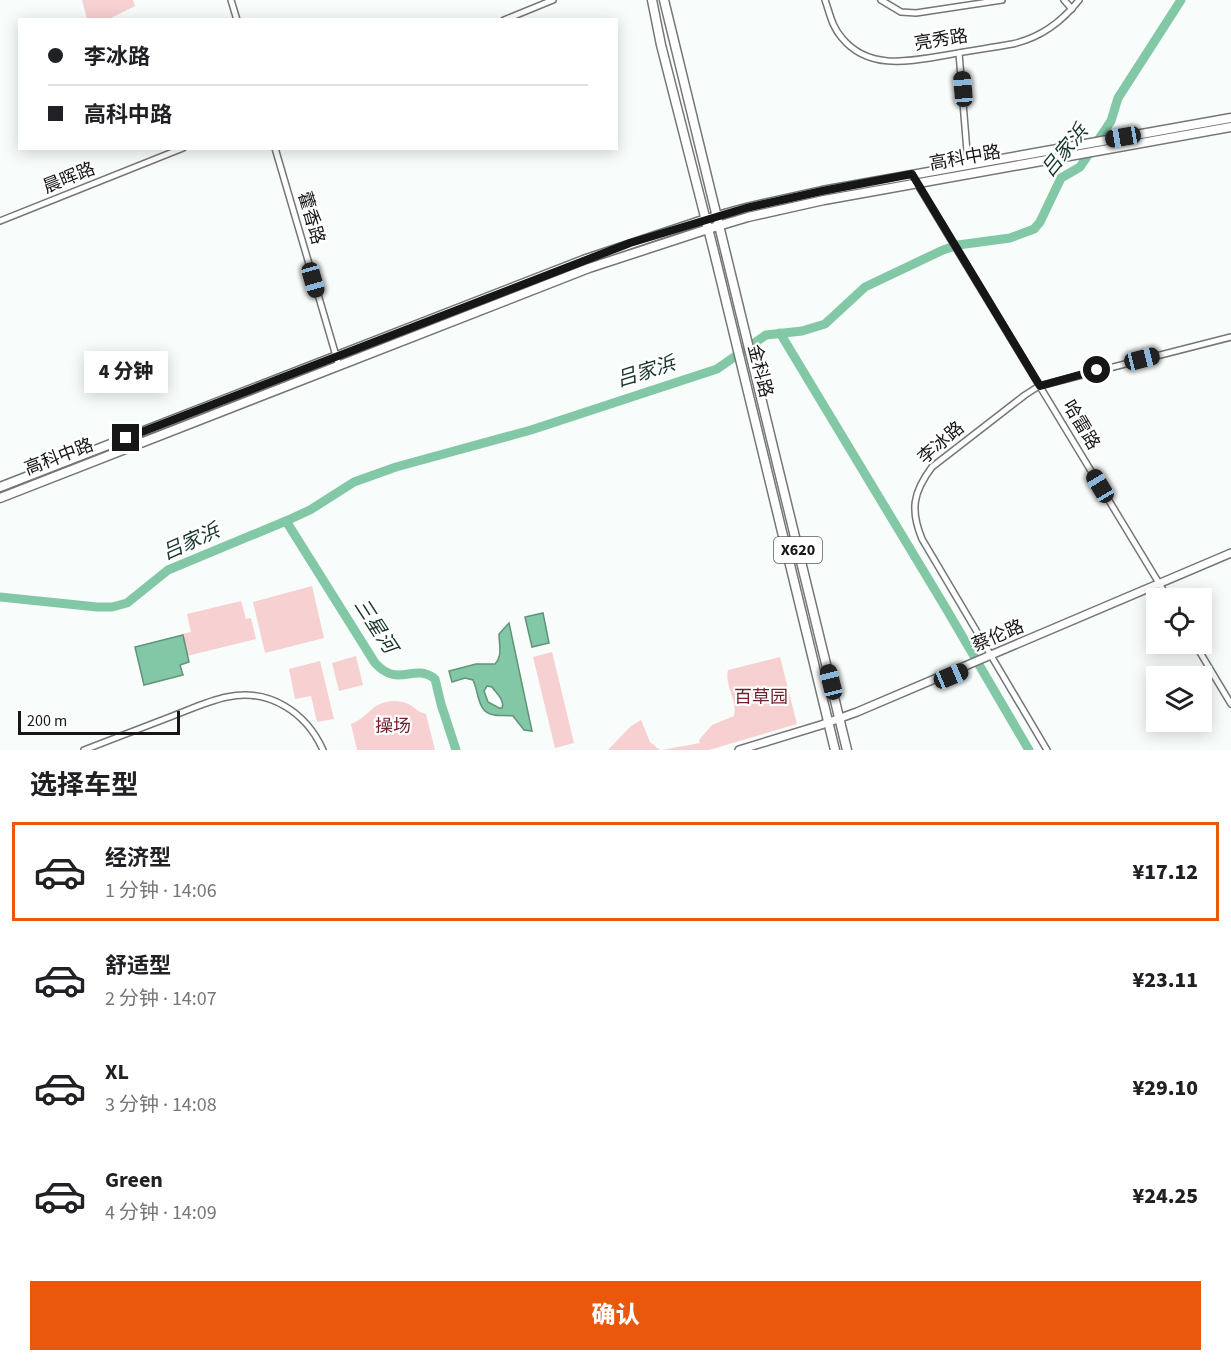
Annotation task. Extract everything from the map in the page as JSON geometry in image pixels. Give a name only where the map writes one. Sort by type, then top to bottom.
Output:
[{"type":"main road","name":"金科路","points":[[652,0],[661,45],[836,750]]},
{"type":"main road","name":"金科路","points":[[664,0],[847,750]]},
{"type":"main road","name":"高科中路","points":[[0,488],[707,224],[717,216],[773,201],[912,174],[1231,118]]},
{"type":"main road","name":"高科中路","points":[[707,224],[719,225],[804,204],[1231,127]]},
{"type":"main road","name":"高科中路","points":[[0,498],[337,361]]},
{"type":"street","points":[[231,0],[236,18]]},
{"type":"street","points":[[509,18],[553,0]]},
{"type":"street","points":[[826,2],[835,0]]},
{"type":"street","points":[[881,0],[900,12],[916,14],[1002,0]]},
{"type":"street","points":[[1064,0],[1072,9]]},
{"type":"street","name":"亮秀路","points":[[826,2],[831,21],[843,40],[871,58],[895,62],[1028,40],[1055,25],[1079,0]]},
{"type":"street","points":[[959,53],[968,165]]},
{"type":"street","name":"晨晖路","points":[[0,221],[178,150]]},
{"type":"street","name":"藿香路","points":[[276,150],[337,361]]},
{"type":"street","name":"哈雷路","points":[[912,174],[1162,588]]},
{"type":"street","name":"李冰路","points":[[1047,750],[989,658],[922,539],[914,517],[914,505],[923,479],[932,467],[1025,395],[1040,386],[1231,337]]},
{"type":"street","name":"蔡伦路","points":[[753,750],[840,721],[1231,555]]},
{"type":"street","points":[[1202,654],[1231,704]]},
{"type":"street","points":[[84,750],[214,701],[247,695],[268,698],[291,709],[309,724],[321,750]]},
{"type":"street","points":[[93,750],[215,704],[247,698],[267,701],[290,712],[306,726],[321,750]]},
{"type":"street","name":"蔡伦路","points":[[739,750],[829,725]]},
{"type":"green space","points":[[82,0],[133,0],[135,6],[111,18],[87,18]]},
{"type":"green space","points":[[312,586],[324,638],[265,653],[253,602]]},
{"type":"green space","points":[[241,601],[246,619],[251,618],[256,639],[187,656],[182,634],[191,632],[187,614]]},
{"type":"green space","points":[[552,652],[574,743],[555,748],[533,657]]},
{"type":"green space","points":[[356,656],[363,685],[339,691],[332,663]]},
{"type":"green space","name":"百草园","points":[[780,657],[797,724],[709,750],[662,750],[700,743],[699,740],[712,725],[734,716],[728,670]]},
{"type":"green space","points":[[320,661],[334,719],[317,722],[311,696],[295,699],[289,669]]},
{"type":"green space","name":"操场","points":[[395,701],[406,703],[426,714],[435,750],[357,750],[351,724],[380,704]]},
{"type":"green space","points":[[641,720],[650,742],[660,750],[608,750],[631,726]]},
{"type":"shaded area","points":[[543,613],[549,643],[532,647],[525,617]]},
{"type":"shaded area","points":[[509,623],[532,731],[524,730],[513,716],[494,715],[484,710],[473,680],[465,678],[452,682],[449,671],[476,664],[495,664],[500,653],[499,634]],"holes":[[[487,686],[492,687],[501,699],[502,708],[488,702],[484,691]]]},
{"type":"shaded area","points":[[183,635],[189,662],[180,665],[183,675],[144,685],[135,647]]},
{"type":"waterway","name":"吕家浜","points":[[0,597],[97,607],[112,607],[127,603],[168,570],[310,510],[354,482],[396,467],[531,430],[717,369],[766,335],[802,331],[825,324],[865,287],[943,250],[958,245],[1010,238],[1034,229],[1040,222],[1061,178],[1080,167],[1111,121],[1118,98],[1181,0]]},
{"type":"waterway","points":[[780,333],[1029,750]]},
{"type":"waterway","name":"三星河","points":[[286,521],[375,663],[391,674],[420,673],[435,679],[456,750]]},
{"type":"route","points":[[126,438],[630,243],[746,208],[912,174],[1040,386],[1097,370]]}]
